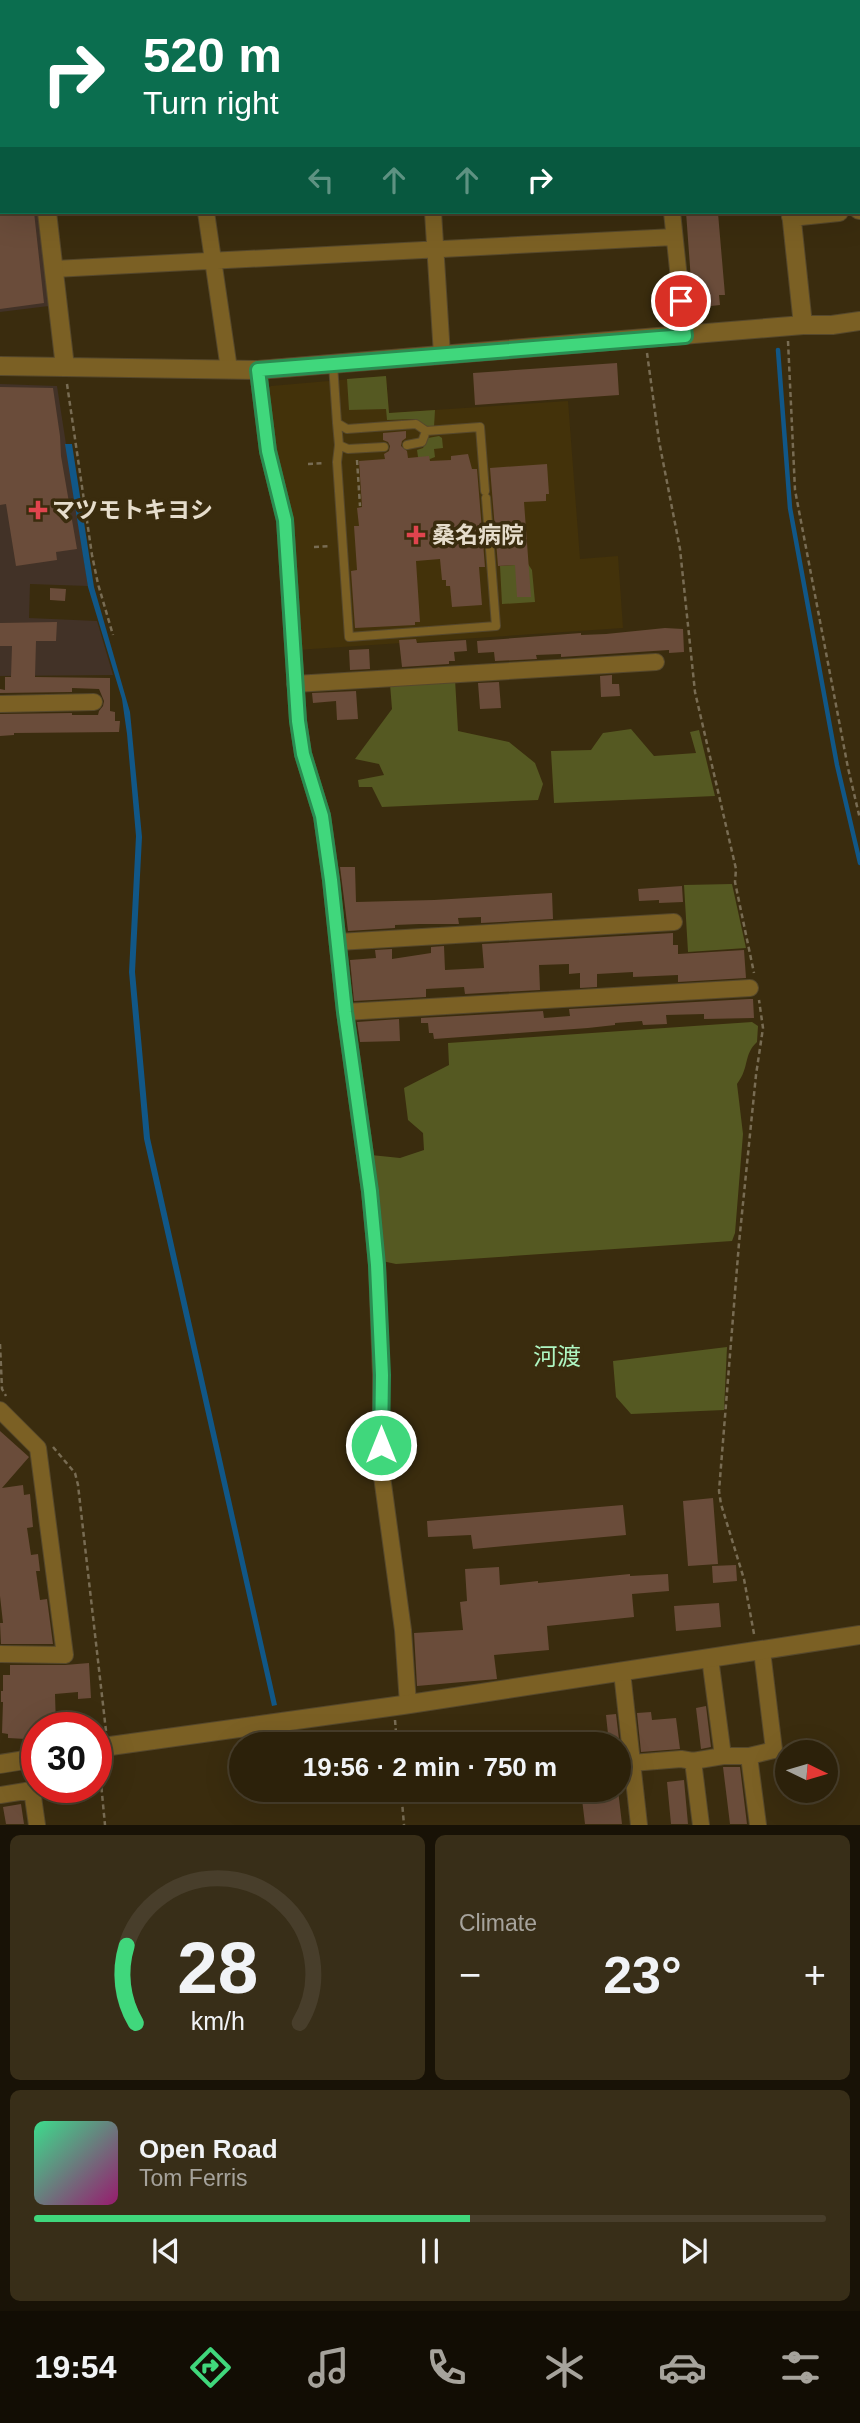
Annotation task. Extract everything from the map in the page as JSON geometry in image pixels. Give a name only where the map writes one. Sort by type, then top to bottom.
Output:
[{"type":"street","points":[[47,214],[65,368]]},
{"type":"street","points":[[206,214],[229,369]]},
{"type":"street","points":[[433,214],[442,355]]},
{"type":"street","points":[[672,214],[685,336]]},
{"type":"street","points":[[791,214],[795,326]]},
{"type":"street","points":[[54,270],[674,237]]},
{"type":"street","points":[[0,366],[258,370],[860,321]]},
{"type":"street","points":[[258,370],[268,451],[285,520],[295,684],[303,754],[322,816],[370,1191],[377,1265],[382,1375],[381,1469],[403,1630],[401,1705]]},
{"type":"street","points":[[295,684],[656,662]]},
{"type":"street","points":[[0,704],[94,702]]},
{"type":"street","points":[[338,942],[674,922]]},
{"type":"street","points":[[345,1012],[750,988]]},
{"type":"street","points":[[0,1654],[65,1656],[37,1448],[4,1405]]},
{"type":"street","points":[[112,1746],[860,1635]]},
{"type":"street","points":[[632,1763],[749,1756],[774,1750],[762,1651]]},
{"type":"street","points":[[710,1658],[723,1756]]},
{"type":"street","points":[[622,1672],[639,1825]]},
{"type":"street","points":[[749,1756],[758,1825]]},
{"type":"street","points":[[0,1764],[21,1761]]},
{"type":"street","points":[[693,1761],[701,1825]]},
{"type":"street","points":[[0,1795],[32,1790],[37,1825]]},
{"type":"lane","points":[[333,364],[349,637],[496,626],[480,427],[426,430],[416,424],[347,429],[337,424]]},
{"type":"lane","points":[[407,445],[422,442],[426,430]]},
{"type":"lane","points":[[339,444],[348,449],[384,447]]},
{"type":"path","points":[[795,326],[795,490],[860,819]]},
{"type":"path","points":[[65,368],[92,555],[113,635]]},
{"type":"path","points":[[358,460],[360,506]]},
{"type":"path","points":[[0,1344],[4,1405]]},
{"type":"path","points":[[50,1443],[75,1473],[78,1485],[97,1712]]},
{"type":"path","points":[[398,1732],[401,1705]]},
{"type":"path","points":[[402,1802],[404,1825]]},
{"type":"path","points":[[104,1803],[105,1825]]},
{"type":"shaded area","points":[[0,214],[39,214],[49,306],[0,312]]},
{"type":"shaded area","points":[[386,376],[389,413],[568,401],[580,559],[618,556],[623,628],[297,650],[264,393],[271,386]]},
{"type":"shaded area","points":[[0,384],[57,386],[88,586],[30,584],[29,618],[97,621],[113,675],[0,676]]},
{"type":"green space","points":[[386,376],[389,413],[435,410],[434,427],[428,427],[415,419],[387,420],[386,409],[349,410],[347,379]]},
{"type":"green space","points":[[428,438],[442,438],[443,448],[434,449],[435,457],[418,457],[417,450],[423,448]]},
{"type":"green space","points":[[528,564],[532,570],[535,602],[502,604],[500,566]]},
{"type":"green space","points":[[455,679],[458,731],[509,742],[535,763],[543,784],[538,800],[382,807],[372,787],[359,787],[358,780],[384,775],[379,764],[355,759],[392,709],[390,684]]},
{"type":"green space","points":[[631,729],[654,756],[696,753],[690,732],[699,730],[715,796],[554,803],[551,751],[591,750],[603,733]]},
{"type":"green space","points":[[732,884],[746,948],[688,952],[684,885]]},
{"type":"green space","points":[[752,1022],[758,1026],[757,1042],[737,1084],[743,1134],[735,1233],[732,1241],[396,1264],[382,1261],[371,1155],[400,1158],[424,1150],[423,1133],[408,1120],[404,1088],[449,1065],[448,1043]]},
{"type":"green space","points":[[727,1347],[724,1410],[631,1414],[616,1397],[613,1361]]},
{"type":"water","points":[[65,444],[72,444],[94,587],[130,712],[142,837],[135,972],[150,1138],[277,1705],[272,1706],[144,1139],[129,972],[136,836],[127,734],[122,699],[88,587]]},
{"type":"building","points":[[0,214],[34,214],[44,303],[0,309]]},
{"type":"building","points":[[686,214],[718,214],[725,295],[719,295],[720,305],[693,308]]},
{"type":"building","points":[[617,363],[619,395],[475,405],[473,373]]},
{"type":"building","points":[[0,387],[53,388],[61,456],[77,549],[56,552],[57,560],[16,566],[6,504],[0,505]]},
{"type":"building","name":"桑名病院","points":[[406,431],[406,438],[401,446],[407,451],[408,458],[429,456],[430,461],[451,460],[451,456],[468,454],[472,469],[477,469],[485,567],[479,567],[482,605],[452,607],[450,586],[446,586],[446,580],[442,580],[440,559],[416,561],[420,622],[415,622],[415,625],[355,628],[351,571],[357,570],[354,526],[359,526],[357,508],[362,507],[359,461],[385,459],[384,454],[389,451],[390,446],[383,440],[383,433]]},
{"type":"building","points":[[547,464],[549,494],[546,494],[546,501],[524,502],[531,597],[517,597],[515,565],[498,566],[490,468]]},
{"type":"building","points":[[50,588],[66,589],[65,601],[50,600]]},
{"type":"building","points":[[57,622],[56,641],[36,641],[35,677],[110,678],[110,711],[115,712],[115,721],[120,721],[119,732],[14,733],[0,736],[0,714],[98,715],[103,706],[104,701],[99,689],[0,693],[0,689],[5,690],[5,677],[11,677],[12,646],[0,646],[0,623]]},
{"type":"building","points":[[683,629],[684,652],[669,653],[669,650],[561,657],[561,654],[536,655],[537,659],[495,661],[494,652],[478,653],[477,641]]},
{"type":"building","points":[[416,639],[417,643],[466,640],[467,651],[454,652],[455,661],[449,661],[449,664],[402,667],[399,640]]},
{"type":"building","points":[[369,649],[370,669],[350,670],[349,650]]},
{"type":"building","points":[[612,675],[612,684],[619,684],[620,696],[601,697],[600,676]]},
{"type":"building","points":[[499,682],[501,708],[480,709],[478,683]]},
{"type":"building","points":[[356,691],[358,719],[337,720],[336,701],[313,703],[312,693]]},
{"type":"building","points":[[340,867],[355,867],[356,902],[552,893],[553,919],[481,923],[481,917],[458,918],[459,924],[395,925],[395,928],[348,931]]},
{"type":"building","points":[[682,886],[683,902],[639,901],[638,889]]},
{"type":"building","points":[[673,933],[673,945],[678,945],[678,954],[744,950],[746,978],[678,982],[678,975],[633,977],[633,972],[597,974],[597,987],[580,988],[580,973],[569,974],[569,964],[539,965],[540,990],[465,994],[464,987],[426,989],[426,997],[354,1001],[350,960],[376,958],[375,950],[392,949],[392,959],[431,953],[431,947],[444,946],[445,970],[484,968],[482,944]]},
{"type":"building","points":[[753,999],[754,1018],[704,1019],[704,1014],[666,1015],[667,1024],[643,1025],[642,1021],[588,1028],[434,1039],[433,1033],[429,1033],[428,1023],[421,1023],[421,1018],[543,1011],[544,1018],[570,1016],[569,1009]]},
{"type":"building","points":[[399,1019],[400,1041],[360,1042],[357,1022]]},
{"type":"building","points":[[0,1431],[29,1457],[2,1488],[23,1485],[24,1495],[30,1494],[33,1527],[27,1528],[31,1555],[38,1554],[40,1571],[36,1571],[40,1600],[47,1599],[53,1644],[1,1644]]},
{"type":"building","points":[[713,1498],[718,1564],[688,1566],[683,1501]]},
{"type":"building","points":[[623,1505],[626,1535],[473,1549],[471,1535],[428,1537],[427,1521]]},
{"type":"building","points":[[736,1565],[737,1581],[713,1583],[712,1566]]},
{"type":"building","points":[[499,1567],[500,1585],[630,1574],[668,1574],[669,1591],[632,1594],[634,1617],[547,1626],[549,1650],[494,1655],[497,1679],[417,1686],[414,1633],[463,1630],[460,1602],[467,1601],[465,1569]]},
{"type":"building","points":[[719,1603],[721,1627],[676,1631],[674,1606]]},
{"type":"building","points":[[89,1663],[91,1698],[78,1699],[78,1692],[55,1694],[56,1712],[21,1712],[21,1739],[8,1738],[8,1734],[2,1733],[1,1691],[3,1675],[10,1675],[10,1665]]},
{"type":"building","points":[[706,1706],[711,1747],[701,1749],[696,1708]]},
{"type":"building","points":[[651,1712],[652,1720],[676,1718],[680,1749],[641,1752],[637,1713]]},
{"type":"building","points":[[616,1714],[618,1732],[608,1732],[606,1715]]},
{"type":"building","points":[[723,1767],[740,1767],[747,1824],[730,1824]]},
{"type":"building","points":[[684,1780],[688,1824],[671,1824],[667,1782]]},
{"type":"building","points":[[582,1802],[619,1802],[622,1824],[585,1824]]},
{"type":"building","points":[[21,1804],[24,1824],[6,1824],[3,1807]]},
{"type":"waterway","points":[[778,350],[790,508],[837,765],[860,863]]},
{"type":"place","name":"マツモトキヨシ","points":[[38,510]]},
{"type":"place","name":"桑名病院","points":[[416,535]]},
{"type":"district","name":"河渡","points":[[557,1357]]},
{"type":"route","points":[[381,1445],[382,1375],[377,1265],[370,1191],[322,816],[303,754],[298,721],[285,520],[268,451],[258,370],[685,336],[681,301]]}]
